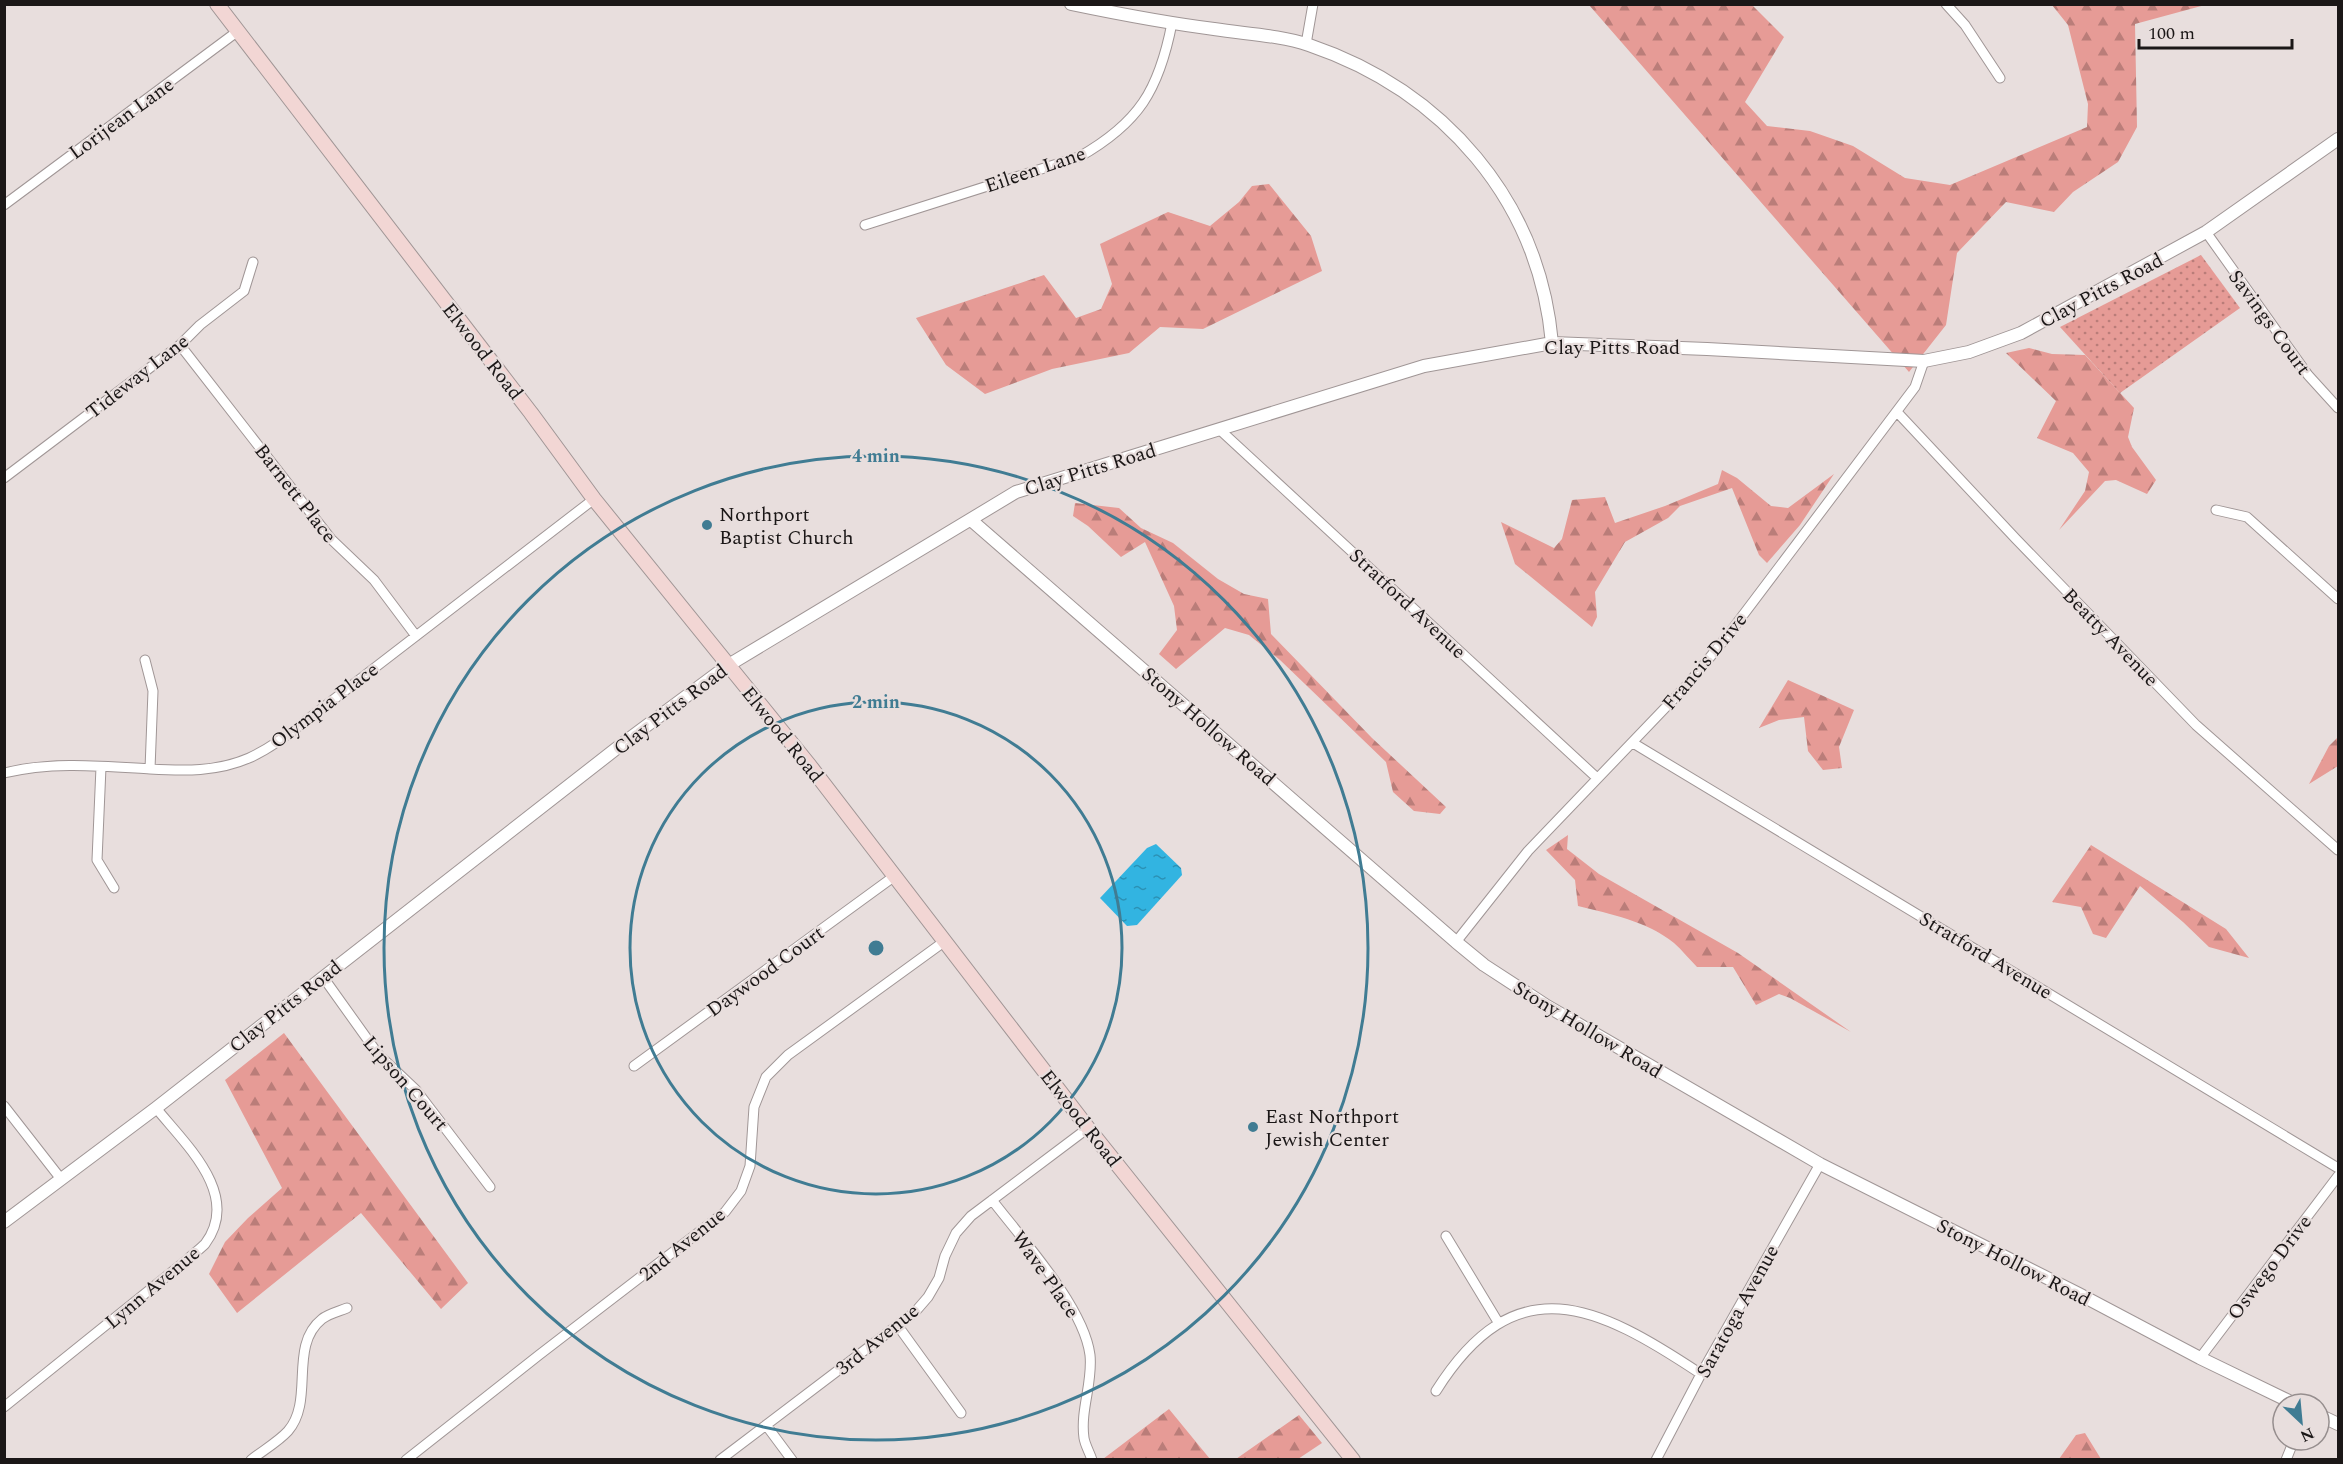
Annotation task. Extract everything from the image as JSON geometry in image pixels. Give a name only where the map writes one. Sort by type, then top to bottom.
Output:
[{"type":"main road","name":"Elwood Road","points":[[217,4],[531,413],[594,500],[810,766],[896,875],[1088,1128],[1353,1460]]},
{"type":"street","points":[[1071,4],[1306,44],[1335,55],[1398,87],[1450,128],[1495,181],[1530,246],[1550,310],[1552,343]]},
{"type":"street","points":[[1306,44],[1313,4]]},
{"type":"street","points":[[1946,4],[1965,25],[2000,78]]},
{"type":"street","name":"Eileen Lane","points":[[865,225],[1079,157],[1101,144],[1126,125],[1143,104],[1157,80],[1166,54],[1172,23]]},
{"type":"street","name":"Lorijean Lane","points":[[4,205],[238,31]]},
{"type":"street","name":"Clay Pitts Road","points":[[4,1222],[156,1108],[626,741],[727,666],[1016,492],[1424,366],[1552,343],[1707,348],[1924,361],[1969,352],[2021,333],[2206,232],[2338,139]]},
{"type":"street","name":"Savings Court","points":[[2206,232],[2308,375],[2338,408]]},
{"type":"street","name":"Tideway Lane","points":[[4,478],[180,345],[200,325],[244,291],[253,262]]},
{"type":"street","name":"Barnett Place","points":[[180,345],[331,539],[374,580],[416,636]]},
{"type":"street","name":"Francis Drive","points":[[1456,942],[1528,851],[1689,683],[1728,635],[1916,387],[1924,361]]},
{"type":"street","name":"Beatty Avenue","points":[[1897,412],[2196,725],[2338,849]]},
{"type":"street","name":"Stratford Avenue","points":[[1219,429],[1597,778]]},
{"type":"street","name":"Olympia Place","points":[[4,773],[42,766],[203,770],[249,758],[280,740],[594,500]]},
{"type":"street","points":[[2216,510],[2247,517],[2338,598]]},
{"type":"street","name":"Stony Hollow Road","points":[[972,520],[1484,964],[1547,1006],[1820,1164],[2271,1392]]},
{"type":"street","points":[[145,660],[153,691],[150,769]]},
{"type":"street","name":"Stratford Avenue","points":[[1633,743],[2338,1168]]},
{"type":"street","points":[[101,767],[97,860],[114,888]]},
{"type":"street","name":"Daywood Court","points":[[634,1066],[896,875]]},
{"type":"street","name":"2nd Avenue","points":[[406,1460],[538,1355],[725,1212],[741,1191],[750,1166],[754,1107],[766,1077],[788,1055],[945,941]]},
{"type":"street","name":"Lipson Court","points":[[323,977],[378,1054],[416,1090],[490,1187]]},
{"type":"street","points":[[4,1106],[62,1179]]},
{"type":"street","name":"Lynn Avenue","points":[[4,1407],[188,1260],[204,1244],[213,1229],[218,1207],[214,1188],[207,1172],[156,1108]]},
{"type":"street","name":"3rd Avenue","points":[[720,1460],[915,1312],[928,1297],[939,1278],[945,1256],[956,1233],[971,1216],[1088,1128]]},
{"type":"street","name":"Saratoga Avenue","points":[[1656,1460],[1701,1374],[1820,1164]]},
{"type":"street","name":"Oswego Drive","points":[[2200,1358],[2338,1176]]},
{"type":"street","name":"Wave Place","points":[[992,1200],[1069,1301],[1083,1329],[1090,1356],[1084,1412],[1084,1439],[1092,1460]]},
{"type":"street","points":[[1446,1236],[1498,1322]]},
{"type":"street","points":[[250,1460],[288,1431],[297,1414],[302,1391],[307,1338],[322,1319],[347,1308]]},
{"type":"street","points":[[1436,1390],[1452,1364],[1486,1330],[1498,1322],[1527,1312],[1551,1308],[1599,1315],[1665,1350],[1701,1374]]},
{"type":"street","points":[[898,1326],[962,1413]]},
{"type":"street","points":[[766,1425],[792,1460]]},
{"type":"green space","points":[[1589,5],[1752,5],[1784,37],[1745,102],[1767,126],[1810,131],[1853,146],[1905,178],[1950,185],[2087,127],[2088,104],[2068,25],[2052,5],[2205,5],[2135,24],[2137,127],[2118,162],[2073,192],[2054,212],[2006,202],[1957,253],[1946,325],[1909,372]]},
{"type":"green space","points":[[1269,184],[1311,236],[1322,271],[1203,329],[1160,327],[1129,353],[1052,369],[985,394],[946,365],[916,318],[1044,275],[1076,318],[1101,309],[1112,284],[1100,244],[1168,212],[1210,226],[1239,202],[1252,186]]},
{"type":"green space","points":[[2201,255],[2240,308],[2120,393],[2060,327]]},
{"type":"green space","points":[[2029,348],[2052,354],[2085,355],[2134,408],[2128,437],[2132,447],[2156,480],[2147,494],[2116,480],[2105,481],[2059,530],[2085,491],[2089,472],[2073,453],[2037,438],[2056,401],[2006,353]]},
{"type":"green space","points":[[1722,470],[1737,478],[1771,506],[1788,508],[1834,474],[1800,525],[1767,563],[1759,555],[1732,488],[1680,506],[1668,518],[1625,542],[1595,592],[1597,617],[1592,627],[1515,564],[1501,522],[1554,548],[1562,539],[1572,500],[1605,497],[1615,523],[1665,506],[1718,484]]},
{"type":"green space","points":[[1075,503],[1119,508],[1141,528],[1173,543],[1218,579],[1244,594],[1268,599],[1271,634],[1372,738],[1446,807],[1440,814],[1414,811],[1393,792],[1386,762],[1280,660],[1249,635],[1225,628],[1176,669],[1159,654],[1177,630],[1174,606],[1145,542],[1121,557],[1088,526],[1073,516]]},
{"type":"green space","points":[[1788,680],[1854,710],[1839,747],[1842,768],[1823,770],[1808,751],[1804,717],[1779,720],[1759,728]]},
{"type":"green space","points":[[2338,737],[2338,766],[2309,784],[2329,746]]},
{"type":"green space","points":[[1568,835],[1567,849],[1599,874],[1738,953],[1851,1032],[1779,994],[1756,1005],[1733,967],[1697,967],[1674,943],[1652,929],[1628,919],[1578,906],[1575,880],[1546,850]]},
{"type":"green space","points":[[2091,845],[2226,929],[2249,958],[2209,947],[2140,886],[2106,938],[2093,934],[2081,907],[2052,902]]},
{"type":"green space","points":[[284,1033],[468,1283],[441,1309],[361,1213],[237,1313],[209,1274],[225,1242],[282,1188],[225,1080]]},
{"type":"green space","points":[[1169,1409],[1210,1459],[1103,1459]]},
{"type":"green space","points":[[1299,1415],[1322,1443],[1298,1459],[1236,1459]]},
{"type":"green space","points":[[2085,1433],[2101,1459],[2059,1459],[2076,1435]]},
{"type":"water","points":[[1156,844],[1181,868],[1182,875],[1137,925],[1127,926],[1100,898],[1147,848]]},
{"type":"place","name":"Northport Baptist Church","points":[[707,525]]},
{"type":"place","name":"East Northport Jewish Center","points":[[1253,1127]]}]
